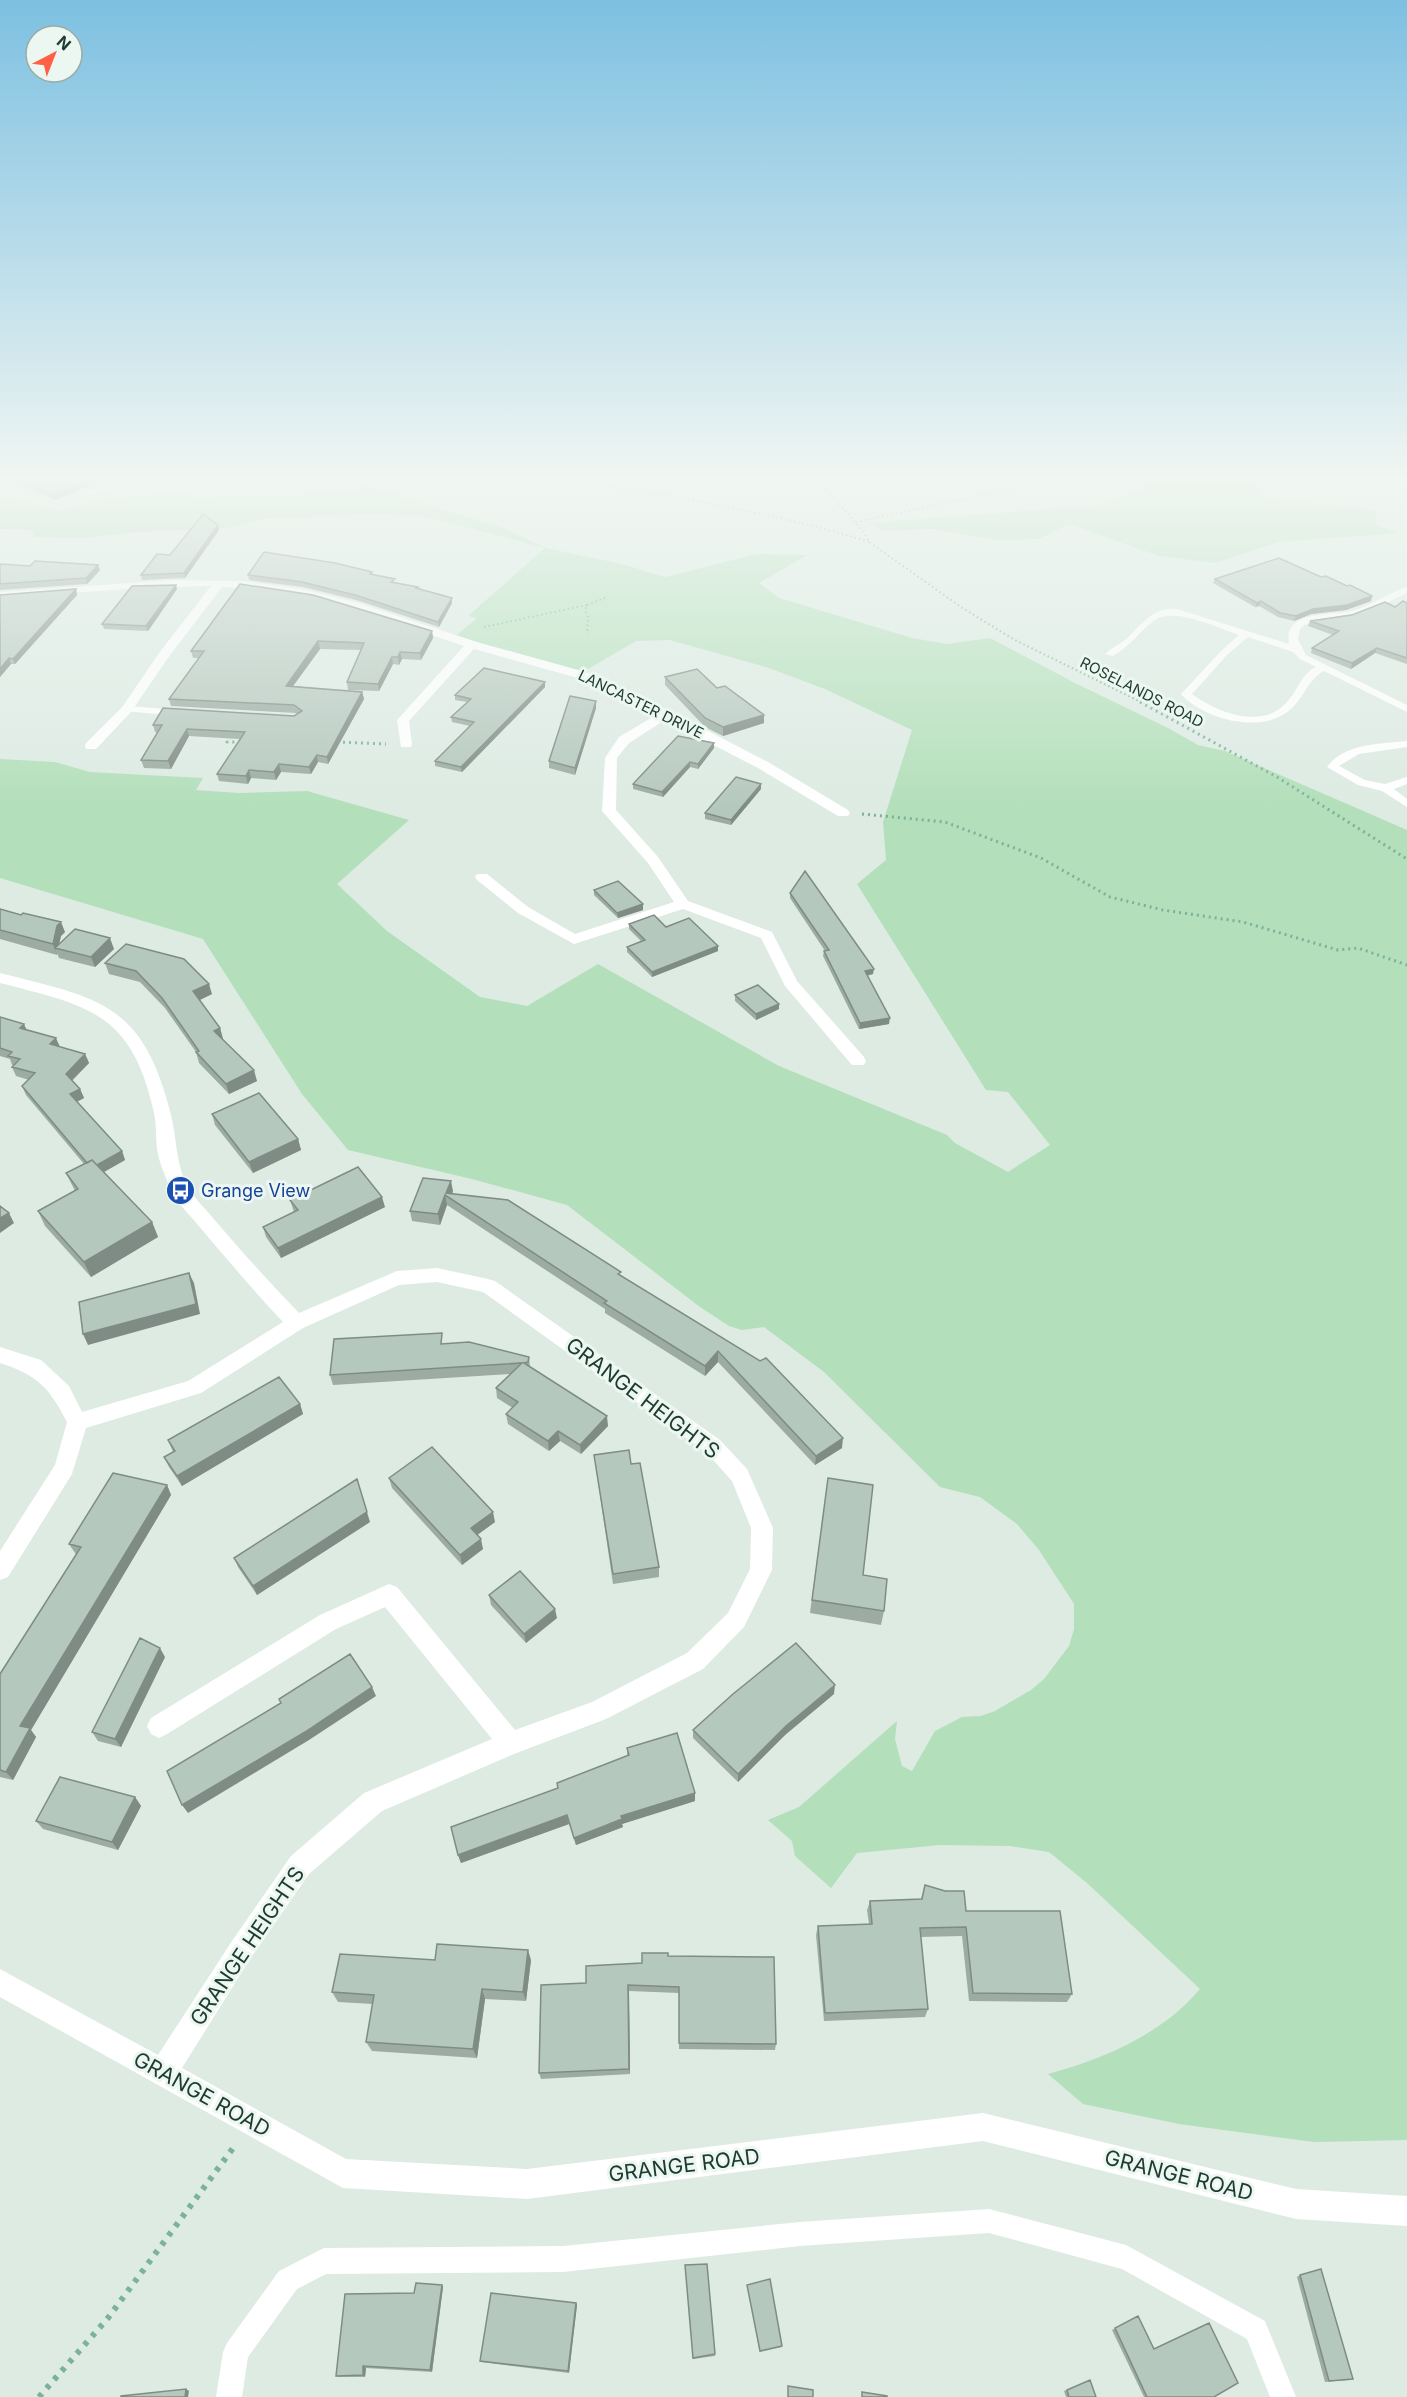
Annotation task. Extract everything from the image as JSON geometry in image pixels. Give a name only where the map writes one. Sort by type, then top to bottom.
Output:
[{"type":"street","name":"LANCASTER DRIVE","points":[[0,595],[110,587]]},
{"type":"street","points":[[91,746],[128,709],[163,656],[217,587]]},
{"type":"street","name":"LANCASTER DRIVE","points":[[255,587],[277,588],[334,600],[472,645],[580,673],[666,714],[763,765],[843,813]]},
{"type":"street","points":[[406,744],[403,720],[472,645]]},
{"type":"street","points":[[666,714],[624,740],[612,758],[609,811],[653,860],[683,904],[767,935],[790,982],[858,1061]]},
{"type":"street","points":[[482,877],[523,910],[574,939],[683,904]]},
{"type":"street","points":[[0,978],[74,997],[108,1014],[129,1034],[143,1053],[163,1116],[167,1155],[180,1190],[246,1270],[296,1323]]},
{"type":"street","name":"GRANGE HEIGHTS","points":[[76,1422],[194,1387],[296,1323],[397,1278],[437,1275],[488,1286],[713,1446],[740,1475],[762,1528],[761,1570],[736,1620],[695,1661],[598,1712],[511,1743],[374,1802],[300,1865],[241,1950],[163,2072]]},
{"type":"street","points":[[0,1355],[34,1366],[63,1392],[76,1422],[65,1468],[0,1570]]},
{"type":"street","points":[[159,1726],[328,1622],[389,1594],[511,1743]]},
{"type":"street","name":"GRANGE ROAD","points":[[0,1982],[344,2173],[527,2184],[983,2127],[1296,2204],[1407,2211]]},
{"type":"lane","points":[[1294,649],[1293,633],[1301,623],[1314,618],[1348,615],[1407,590]]},
{"type":"lane","points":[[1110,654],[1133,638],[1146,620],[1160,612],[1174,611],[1294,649],[1323,668],[1407,709]]},
{"type":"lane","points":[[1246,634],[1224,653],[1186,694],[1206,710],[1227,718],[1247,720],[1274,715],[1290,705],[1307,676],[1323,668]]},
{"type":"lane","points":[[128,709],[194,714]]},
{"type":"lane","points":[[1407,744],[1358,751],[1337,759],[1332,767],[1362,783],[1386,788],[1407,804]]},
{"type":"lane","points":[[1386,788],[1407,780]]},
{"type":"lane","points":[[229,2397],[236,2352],[288,2280],[324,2261],[563,2259],[800,2234],[989,2221],[1126,2258],[1256,2330],[1283,2397]]},
{"type":"path","name":"ROSELANDS ROAD","points":[[931,587],[1013,639],[1145,704],[1277,777],[1407,859]]},
{"type":"path","points":[[456,639],[470,631],[587,605],[607,597]]},
{"type":"path","points":[[587,605],[585,610],[588,617],[587,634]]},
{"type":"path","points":[[231,733],[227,742],[249,743]]},
{"type":"path","points":[[326,742],[406,744]]},
{"type":"path","points":[[843,813],[945,822],[1041,858],[1110,897],[1163,910],[1243,922],[1338,950],[1358,948],[1407,965]]},
{"type":"path","points":[[39,2397],[108,2318],[253,2122]]},
{"type":"green space","points":[[501,587],[764,587],[779,598],[912,638],[947,644],[990,638],[1198,745],[1225,751],[1407,830],[1407,2140],[1314,2142],[1179,2124],[1083,2104],[1048,2074],[1090,2061],[1131,2043],[1168,2019],[1200,1989],[1087,1883],[1049,1852],[1010,1846],[940,1845],[857,1853],[831,1888],[795,1856],[792,1841],[768,1820],[799,1807],[897,1721],[895,1739],[902,1766],[912,1771],[935,1731],[962,1717],[981,1716],[995,1711],[1031,1690],[1044,1679],[1069,1646],[1074,1629],[1074,1604],[1039,1550],[1017,1524],[980,1497],[940,1487],[824,1372],[764,1327],[742,1330],[729,1326],[700,1307],[567,1205],[472,1179],[348,1150],[302,1094],[203,939],[0,878],[0,759],[55,762],[90,772],[203,778],[196,790],[239,793],[307,791],[409,820],[337,884],[387,931],[480,997],[527,1006],[598,964],[779,1066],[947,1135],[955,1143],[1008,1172],[1050,1145],[1008,1092],[986,1090],[857,884],[886,860],[883,822],[912,730],[825,689],[766,667],[670,640],[636,641],[583,672],[453,638],[477,618],[468,616]]},
{"type":"building","points":[[131,587],[175,587],[146,626],[102,624]]},
{"type":"building","points":[[238,587],[259,587],[313,595],[432,631],[420,653],[400,652],[398,657],[392,657],[378,684],[347,682],[364,643],[318,641],[286,686],[362,692],[327,757],[317,755],[309,767],[279,764],[274,772],[249,770],[246,776],[217,774],[245,732],[187,729],[168,761],[141,760],[162,725],[153,725],[163,708],[294,716],[302,711],[294,705],[169,699],[204,651],[191,651]]},
{"type":"building","points":[[322,587],[417,587],[452,598],[438,622],[355,595]]},
{"type":"building","points":[[1229,587],[1354,587],[1372,596],[1347,605],[1313,609],[1296,616],[1280,613],[1261,601],[1257,603]]},
{"type":"building","points":[[76,589],[13,659],[9,658],[0,669],[0,595]]},
{"type":"building","points":[[1403,601],[1407,603],[1407,658],[1377,648],[1352,663],[1312,648],[1339,631],[1310,621],[1352,615],[1385,602],[1395,607]]},
{"type":"building","points":[[484,668],[545,682],[461,767],[435,761],[474,722],[451,717],[471,699],[455,695]]},
{"type":"building","points":[[697,669],[717,688],[725,686],[764,715],[723,727],[705,718],[665,677]]},
{"type":"building","points":[[570,696],[596,701],[575,768],[549,761]]},
{"type":"building","points":[[678,736],[714,743],[698,764],[690,762],[662,792],[633,784]]},
{"type":"building","points":[[736,777],[761,784],[731,820],[705,813]]},
{"type":"building","points":[[805,871],[874,969],[865,971],[890,1018],[860,1023],[824,951],[829,950],[790,893]]},
{"type":"building","points":[[618,881],[643,904],[617,913],[594,890]]},
{"type":"building","points":[[0,909],[61,922],[57,926],[53,944],[0,930]]},
{"type":"building","points":[[654,915],[666,927],[689,918],[718,946],[652,972],[627,947],[645,940],[629,924]]},
{"type":"building","points":[[75,929],[110,938],[91,957],[55,948]]},
{"type":"building","points":[[126,944],[184,959],[209,984],[193,991],[220,1028],[214,1031],[254,1070],[226,1084],[196,1052],[199,1051],[162,998],[136,971],[105,963]]},
{"type":"building","points":[[758,985],[779,1004],[756,1014],[735,995]]},
{"type":"building","points":[[0,1017],[24,1024],[20,1028],[56,1038],[50,1044],[85,1054],[66,1074],[80,1089],[70,1094],[122,1151],[97,1165],[92,1160],[87,1163],[22,1086],[35,1073],[12,1067],[20,1059],[8,1056],[12,1052],[0,1048]]},
{"type":"building","points":[[259,1093],[298,1139],[249,1162],[212,1114]]},
{"type":"building","points":[[92,1160],[152,1222],[84,1262],[38,1211],[78,1189],[66,1173]]},
{"type":"building","points":[[358,1167],[382,1197],[278,1248],[263,1227],[298,1210],[290,1200]]},
{"type":"building","points":[[423,1178],[451,1181],[446,1193],[508,1200],[621,1272],[618,1274],[760,1361],[766,1358],[843,1438],[816,1456],[718,1351],[705,1366],[604,1303],[607,1301],[445,1195],[438,1214],[410,1211]]},
{"type":"building","points":[[0,1206],[9,1213],[0,1218]]},
{"type":"building","points":[[189,1273],[196,1304],[83,1334],[79,1302]]},
{"type":"building","points":[[442,1333],[441,1344],[469,1342],[529,1357],[528,1362],[524,1363],[607,1416],[580,1445],[558,1431],[548,1441],[506,1414],[518,1402],[496,1388],[522,1363],[330,1375],[334,1339]]},
{"type":"building","points":[[279,1377],[300,1404],[177,1476],[164,1457],[175,1451],[168,1440]]},
{"type":"building","points":[[432,1447],[493,1512],[471,1528],[481,1539],[460,1555],[389,1478]]},
{"type":"building","points":[[629,1450],[631,1464],[640,1463],[659,1567],[613,1574],[594,1455]]},
{"type":"building","points":[[113,1473],[167,1485],[20,1726],[30,1728],[6,1772],[0,1770],[0,1674],[81,1547],[69,1544]]},
{"type":"building","points":[[828,1478],[873,1485],[863,1575],[887,1579],[884,1611],[812,1600]]},
{"type":"building","points":[[357,1479],[367,1512],[253,1586],[234,1558]]},
{"type":"building","points":[[520,1571],[555,1609],[524,1634],[489,1595]]},
{"type":"building","points":[[140,1638],[160,1648],[115,1739],[92,1732]]},
{"type":"building","points":[[796,1643],[835,1685],[786,1726],[738,1774],[693,1730]]},
{"type":"building","points":[[350,1654],[372,1687],[305,1732],[182,1805],[167,1771],[281,1703],[279,1699]]},
{"type":"building","points":[[677,1733],[695,1793],[621,1816],[622,1819],[574,1838],[567,1815],[458,1855],[451,1827],[558,1788],[557,1783],[629,1755],[627,1748]]},
{"type":"building","points":[[60,1777],[135,1797],[112,1842],[36,1821]]},
{"type":"building","points":[[925,1885],[945,1891],[964,1891],[966,1911],[1060,1911],[1072,1994],[973,1993],[966,1927],[920,1928],[928,2009],[825,2013],[818,1926],[872,1924],[870,1901],[922,1899]]},
{"type":"building","points":[[437,1944],[528,1950],[523,1992],[482,1989],[473,2049],[366,2042],[374,1995],[332,1992],[340,1954],[435,1960]]},
{"type":"building","points":[[642,1953],[668,1953],[668,1956],[774,1957],[776,2044],[679,2043],[679,1987],[628,1985],[629,2069],[539,2073],[541,1985],[586,1983],[586,1966],[642,1963]]},
{"type":"building","points":[[707,2264],[715,2354],[693,2358],[685,2265]]},
{"type":"building","points":[[1321,2269],[1353,2379],[1329,2381],[1300,2275]]},
{"type":"building","points":[[770,2279],[782,2346],[760,2351],[747,2285]]},
{"type":"building","points":[[416,2283],[442,2285],[430,2370],[363,2366],[363,2375],[336,2376],[345,2294],[414,2293]]},
{"type":"building","points":[[491,2293],[576,2303],[568,2371],[480,2361]]},
{"type":"building","points":[[1138,2316],[1154,2349],[1209,2323],[1238,2383],[1214,2397],[1147,2397],[1115,2328]]},
{"type":"building","points":[[1090,2380],[1096,2397],[1069,2397],[1067,2390]]},
{"type":"building","points":[[788,2386],[813,2390],[813,2397],[788,2397]]},
{"type":"building","points":[[186,2389],[185,2397],[121,2397],[121,2396]]},
{"type":"building","points":[[862,2392],[887,2396],[887,2397],[862,2397]]},
{"type":"place","name":"Grange View","points":[[180,1190]]}]
